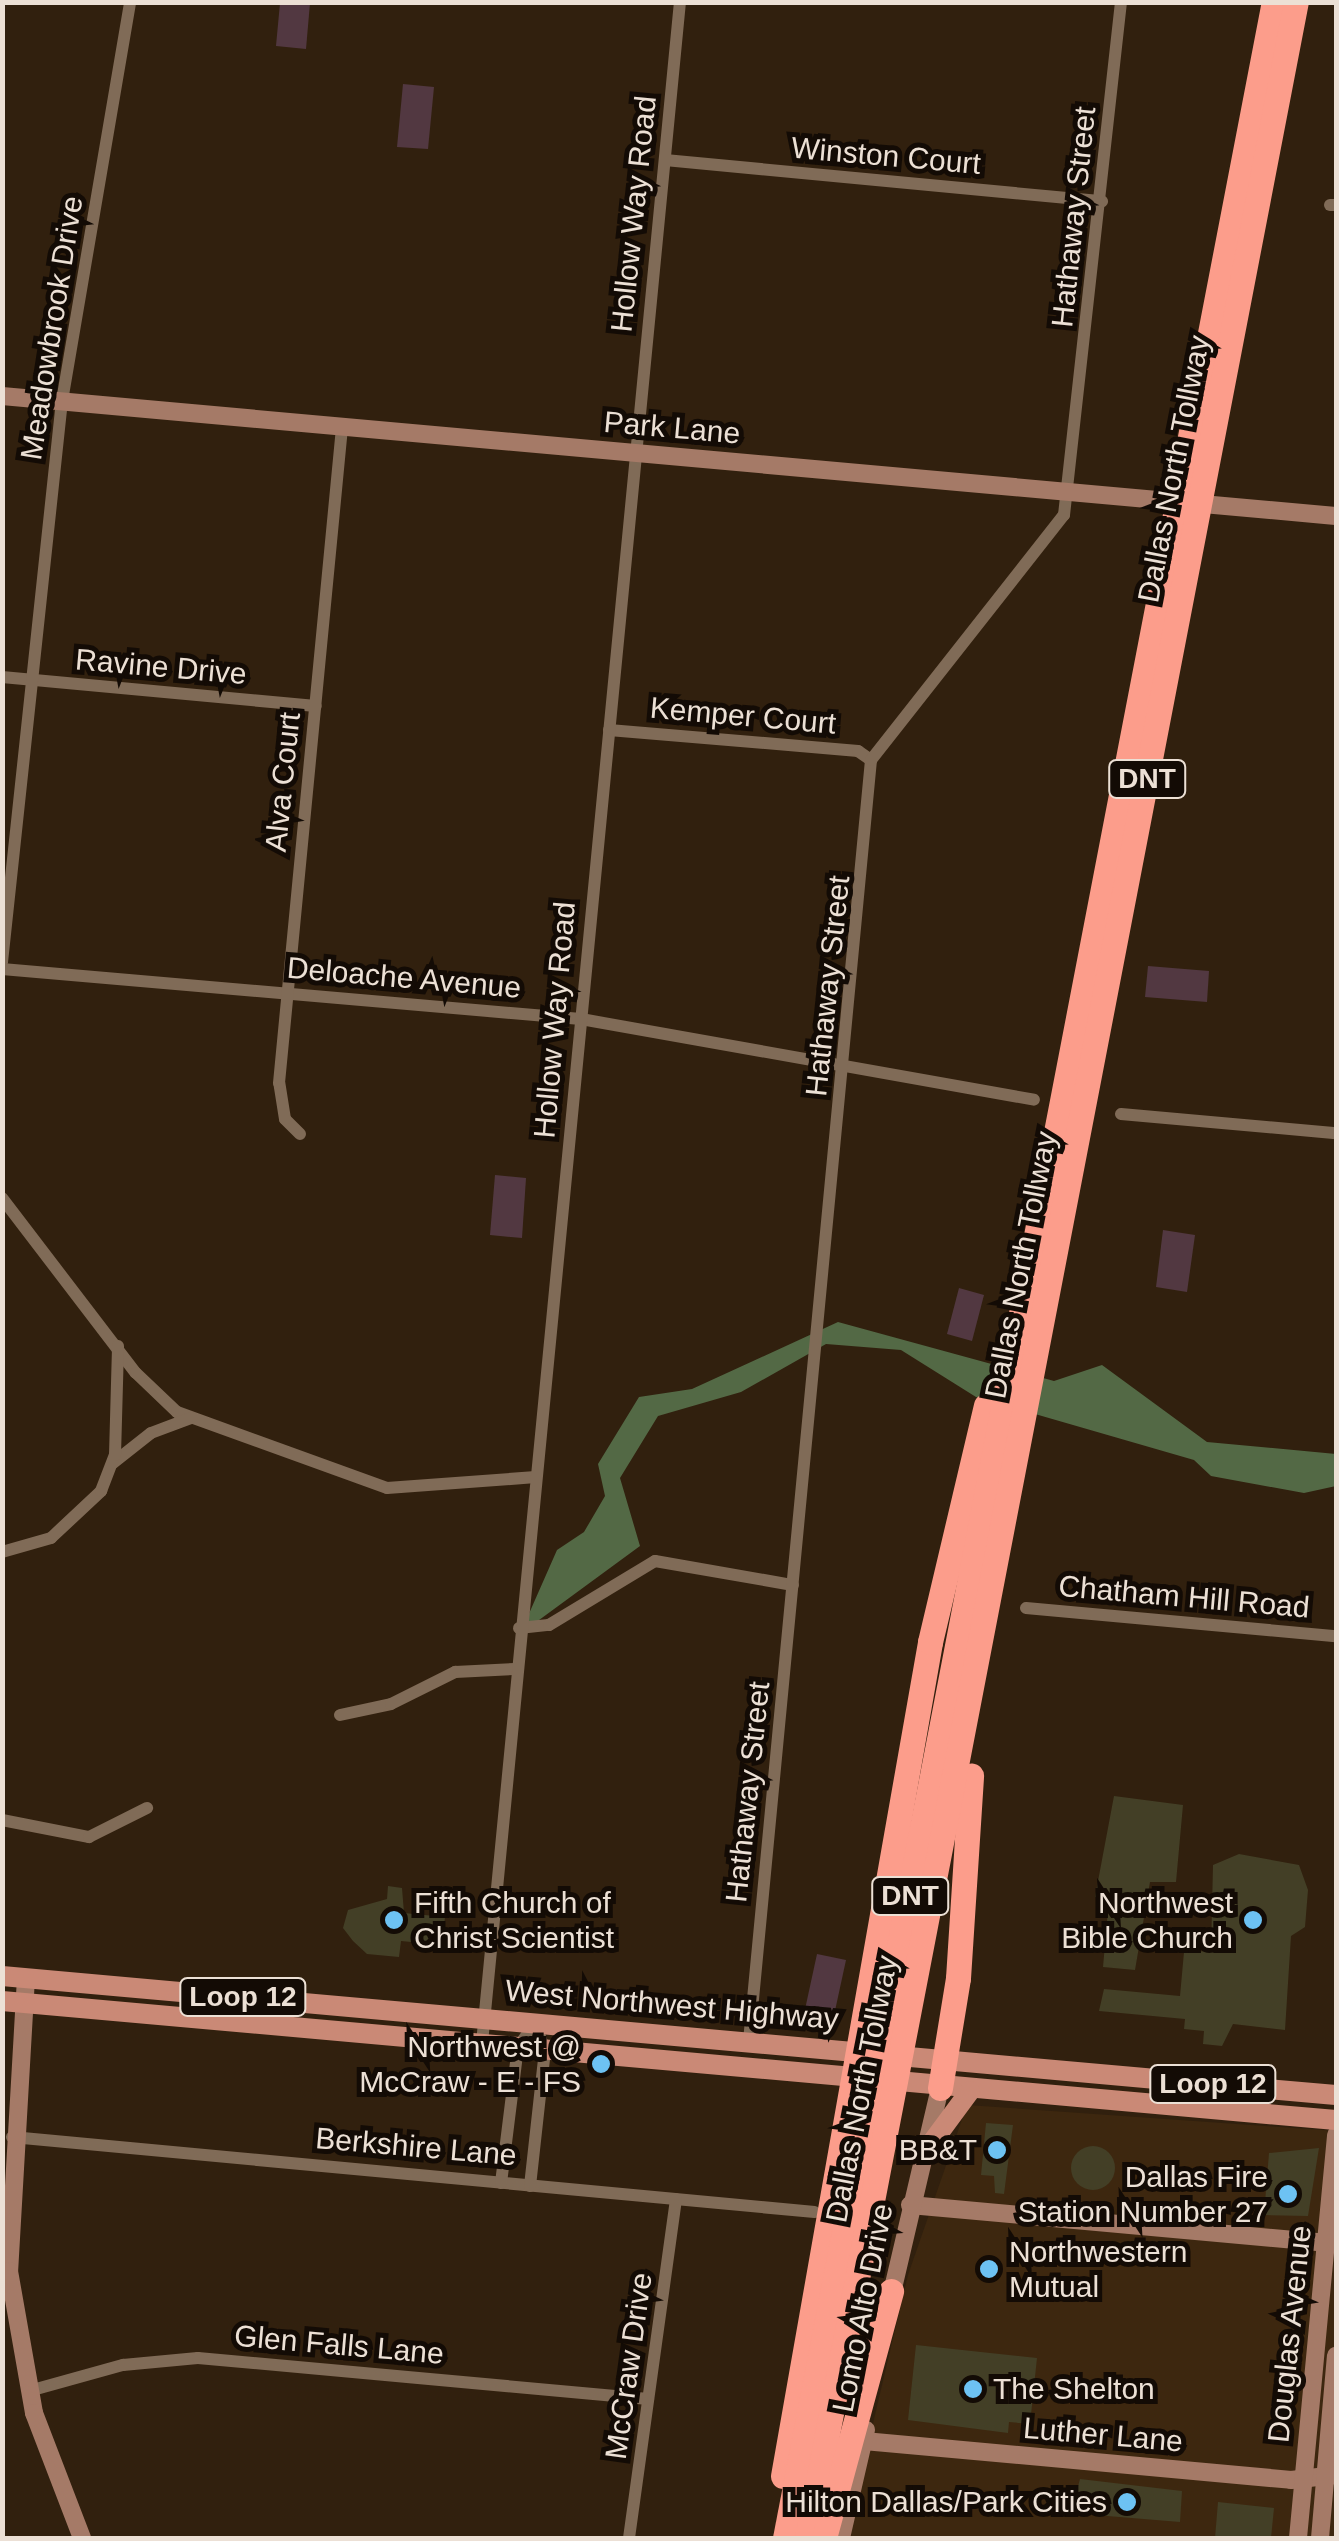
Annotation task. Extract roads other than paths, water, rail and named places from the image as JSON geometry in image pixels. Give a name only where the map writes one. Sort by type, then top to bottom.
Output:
[{"type":"highway","name":"Dallas North Tollway","points":[[782,2538],[1274,2]]},
{"type":"highway","name":"Dallas North Tollway","points":[[806,2538],[977,1672],[1296,2]]},
{"type":"highway","points":[[782,2538],[790,2411],[856,2080],[933,1626],[1030,1252]]},
{"type":"highway","points":[[934,2087],[941,2058],[977,1672]]},
{"type":"highway","points":[[824,2538],[891,2291]]},
{"type":"main road","name":"West Northwest Highway","points":[[2,1976],[1336,2095]]},
{"type":"main road","name":"West Northwest Highway","points":[[13,2002],[970,2091],[1336,2120]]},
{"type":"main road","points":[[930,2145],[970,2091]]},
{"type":"main road","points":[[1292,2116],[1295,2092]]},
{"type":"street","name":"Meadowbrook Drive","points":[[2,965],[62,401],[130,2]]},
{"type":"street","name":"Hollow Way Road","points":[[482,2043],[519,1628],[680,2]]},
{"type":"street","name":"Hathaway Street","points":[[749,2041],[844,1069],[870,760],[1064,515],[1070,492],[1121,2]]},
{"type":"street","name":"Winston Court","points":[[666,160],[1102,201]]},
{"type":"street","name":"Park Lane","points":[[2,396],[1336,516]]},
{"type":"street","name":"Alva Court","points":[[300,1134],[280,1105],[286,993],[342,428]]},
{"type":"street","name":"Ravine Drive","points":[[2,677],[316,706]]},
{"type":"street","name":"Kemper Court","points":[[609,730],[858,750],[870,760]]},
{"type":"street","name":"Deloache Avenue","points":[[2,965],[581,1019],[1034,1100]]},
{"type":"street","points":[[1121,1114],[1336,1134]]},
{"type":"street","points":[[2,1198],[150,1390],[191,1418],[386,1488],[536,1477]]},
{"type":"street","points":[[2,1221],[19,1220]]},
{"type":"street","points":[[111,1464],[118,1346]]},
{"type":"street","points":[[2,1552],[51,1538],[79,1516],[111,1464],[151,1433],[191,1418]]},
{"type":"street","points":[[519,1628],[549,1625],[655,1561],[793,1584]]},
{"type":"street","name":"Chatham Hill Road","points":[[1026,1608],[1336,1636]]},
{"type":"street","points":[[340,1715],[391,1704],[456,1672],[515,1670]]},
{"type":"street","points":[[2,1820],[89,1837],[147,1808]]},
{"type":"street","points":[[26,1978],[13,2002],[8,2258],[29,2392],[82,2538]]},
{"type":"street","points":[[501,2182],[518,2046],[535,2024]]},
{"type":"street","points":[[530,2186],[545,2050],[535,2024]]},
{"type":"street","name":"Lomo Alto Drive","points":[[841,2538],[910,2205],[930,2145],[934,2087]]},
{"type":"street","name":"Douglas Avenue","points":[[1298,2538],[1316,2353],[1328,2327],[1336,2135]]},
{"type":"street","name":"Berkshire Lane","points":[[12,2137],[815,2212]]},
{"type":"street","name":"McCraw Drive","points":[[629,2538],[676,2199]]},
{"type":"street","points":[[910,2205],[1331,2246]]},
{"type":"street","points":[[1316,2353],[1336,2356]]},
{"type":"street","name":"Douglas Avenue","points":[[1320,2538],[1331,2476],[1336,2356]]},
{"type":"street","name":"Glen Falls Lane","points":[[29,2392],[123,2364],[198,2358],[648,2399]]},
{"type":"street","name":"Luther Lane","points":[[864,2441],[1304,2478],[1331,2476]]},
{"type":"place","name":"Fifth Church of Christ Scientist","points":[[394,1920]]},
{"type":"place","name":"Northwest Bible Church","points":[[1253,1920]]},
{"type":"place","name":"Northwest @ McCraw - E - FS","points":[[601,2064]]},
{"type":"place","name":"BB&T","points":[[997,2150]]},
{"type":"place","name":"Dallas Fire Station Number 27","points":[[1288,2194]]},
{"type":"place","name":"Northwestern Mutual","points":[[989,2269]]},
{"type":"place","name":"The Shelton","points":[[973,2389]]},
{"type":"place","name":"Hilton Dallas/Park Cities","points":[[1127,2502]]}]
